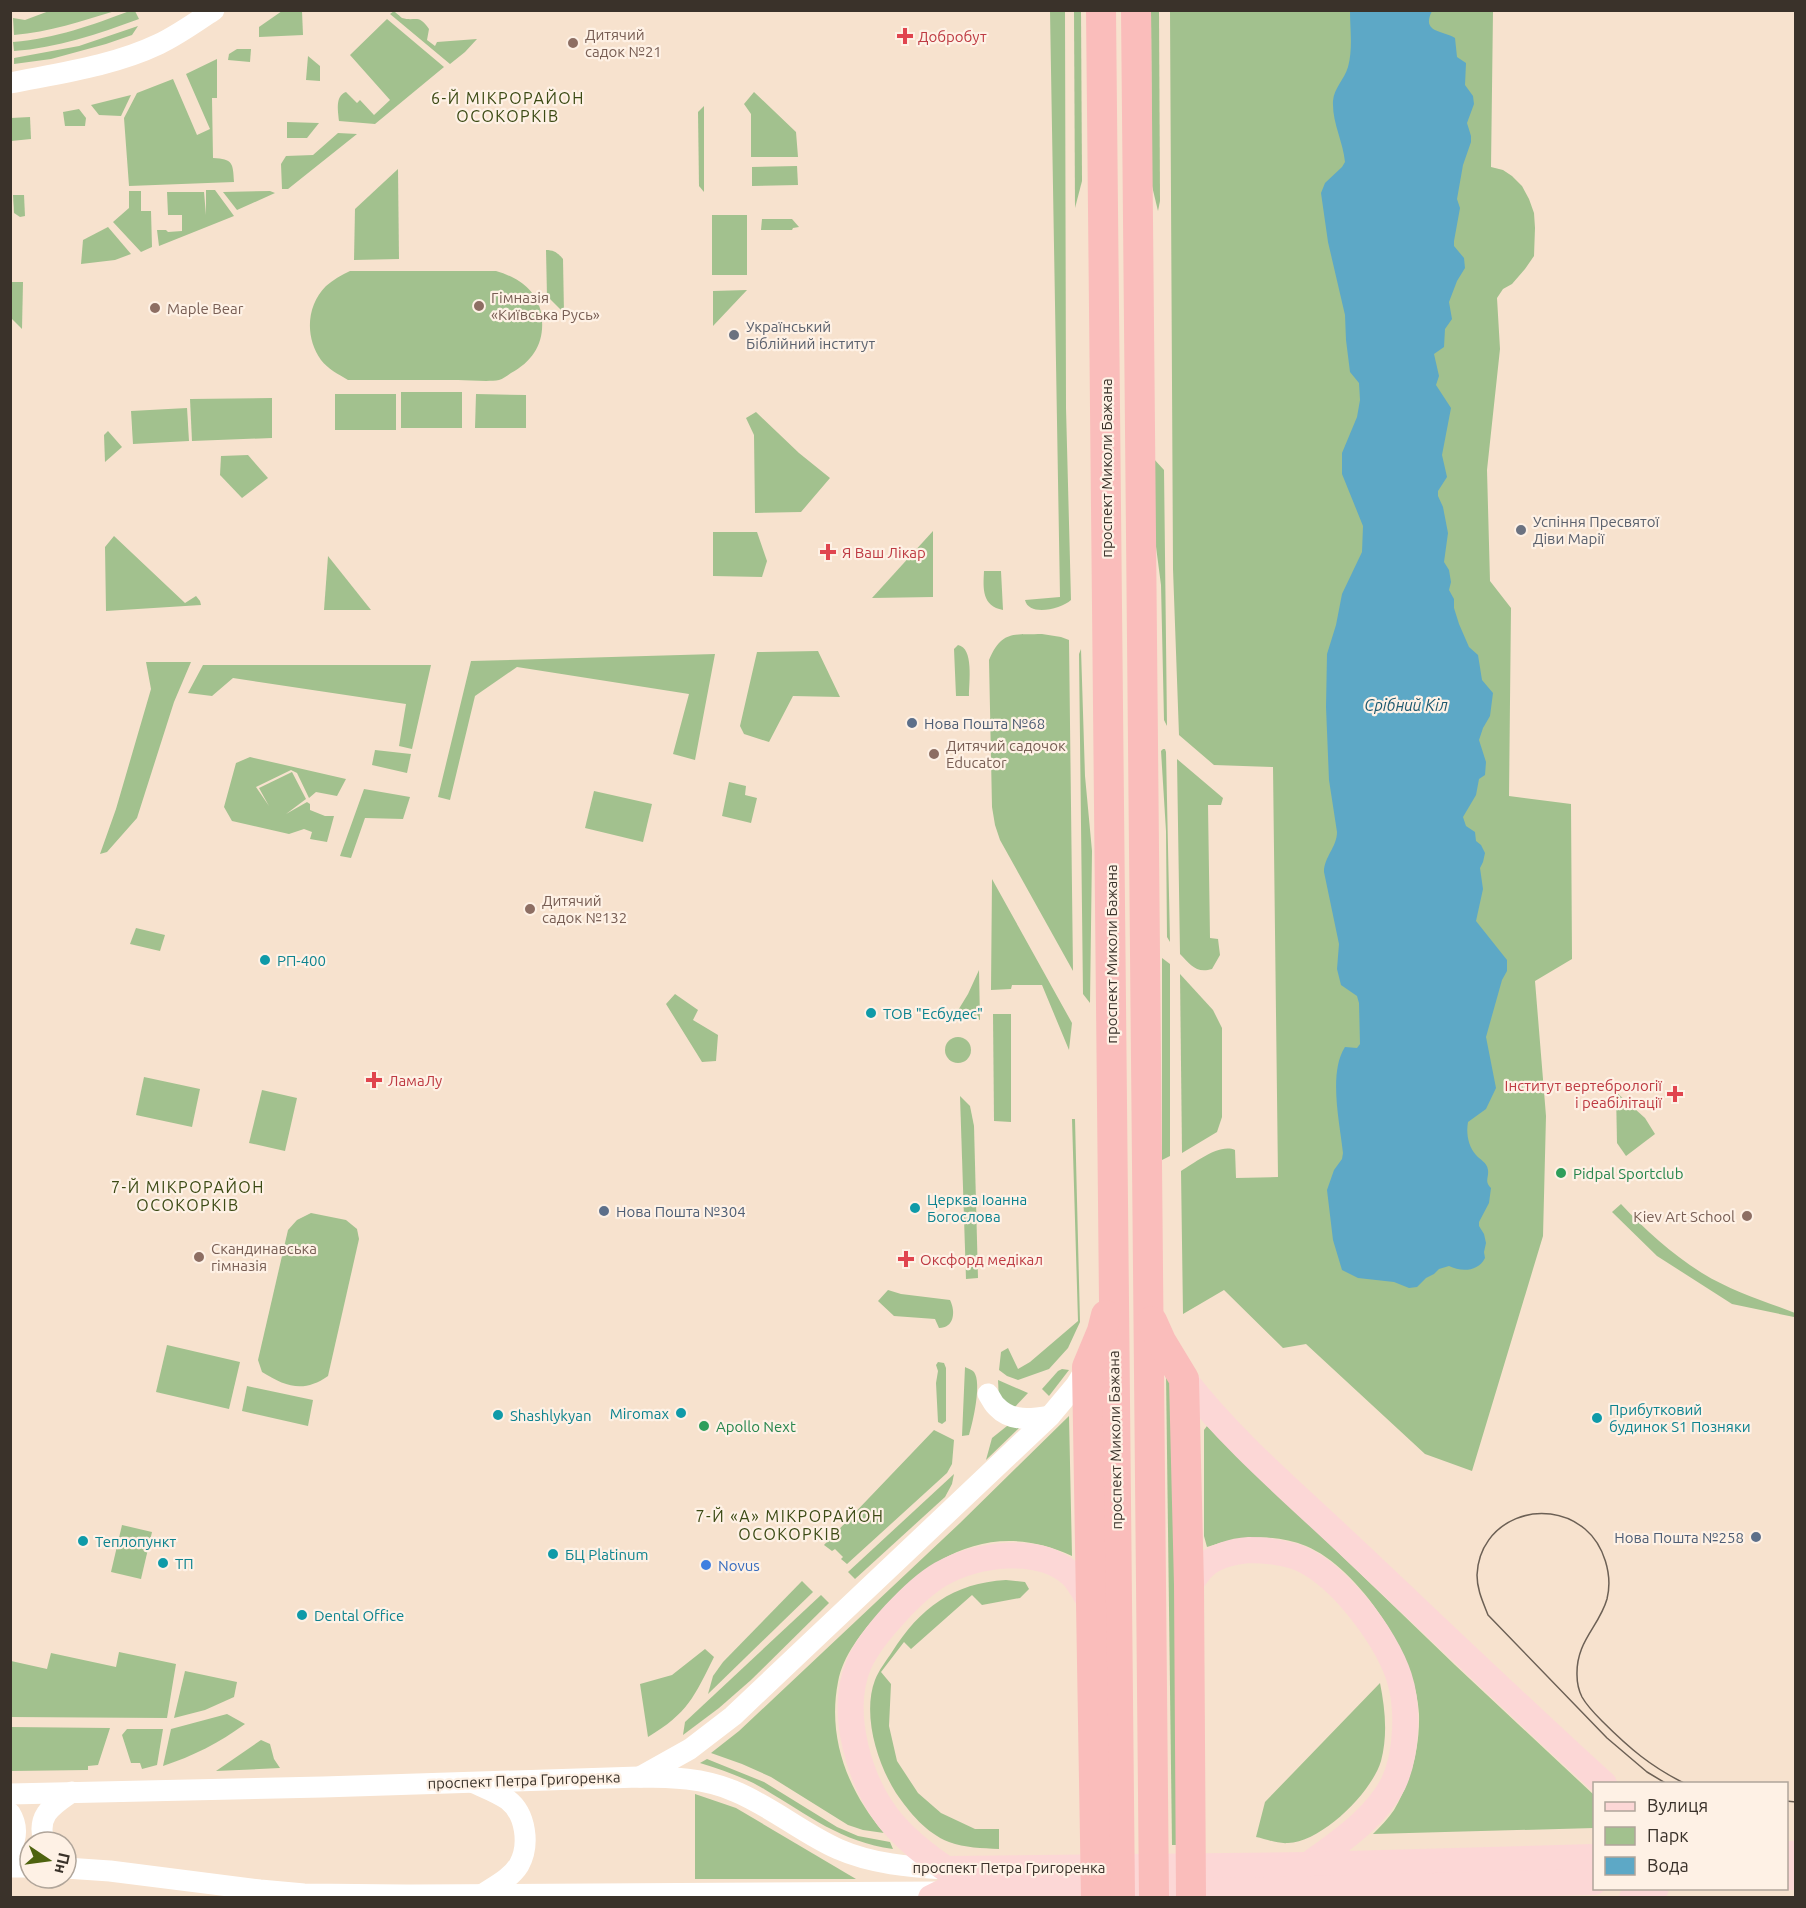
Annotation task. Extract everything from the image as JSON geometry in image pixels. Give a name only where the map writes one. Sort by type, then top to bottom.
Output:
[{"type":"highway","name":"проспект Миколи Бажана","points":[[1101,10],[1120,1898]]},
{"type":"highway","points":[[1136,10],[1154,1898]]},
{"type":"highway","points":[[1096,1898],[1087,1367],[1102,1330],[1113,1276]]},
{"type":"highway","points":[[1149,1312],[1161,1341],[1184,1379],[1189,1585],[1191,1898]]},
{"type":"main road","points":[[1184,1379],[1201,1402],[1258,1460],[1602,1782]]},
{"type":"main road","points":[[1189,1585],[1203,1567],[1214,1559],[1238,1551],[1276,1552],[1295,1557],[1318,1569],[1337,1584],[1390,1653],[1400,1678],[1404,1709],[1405,1736],[1401,1766],[1392,1786],[1379,1805],[1347,1836],[1308,1865]]},
{"type":"main road","points":[[940,1886],[924,1854],[893,1824],[870,1788],[854,1742],[852,1720],[852,1691],[859,1663],[870,1645],[894,1616],[923,1588],[942,1574],[992,1558],[1014,1555],[1036,1557],[1054,1563],[1073,1576],[1091,1604]]},
{"type":"main road","name":"проспект Петра Григоренка","points":[[1272,1877],[1308,1865],[1593,1857]]},
{"type":"main road","name":"проспект Петра Григоренка","points":[[940,1886],[989,1880],[1272,1877],[1332,1893],[1593,1882]]},
{"type":"main road","points":[[1632,1898],[1651,1890]]},
{"type":"street","points":[[10,83],[80,69],[129,56],[160,44],[214,10]]},
{"type":"street","points":[[639,1777],[690,1749],[733,1716],[1050,1416],[1076,1385],[1087,1367]]},
{"type":"street","points":[[988,1394],[997,1407],[1008,1414],[1028,1420],[1050,1416]]},
{"type":"street","name":"проспект Петра Григоренка","points":[[10,1794],[639,1777],[687,1779],[713,1783],[745,1796],[840,1850],[912,1868],[940,1886]]},
{"type":"street","points":[[473,1782],[502,1797],[515,1808],[524,1827],[526,1838],[524,1853],[519,1865],[509,1876],[483,1894]]},
{"type":"street","points":[[42,1830],[46,1813],[72,1792]]},
{"type":"street","points":[[10,1813],[16,1822],[16,1834],[10,1851]]},
{"type":"street","name":"проспект Петра Григоренка","points":[[78,1869],[304,1894],[617,1895],[940,1886]]},
{"type":"green space","points":[[132,10],[139,19],[62,44],[14,51],[13,42],[44,38]]},
{"type":"green space","points":[[49,11],[115,11],[53,29],[14,35],[13,18],[25,20]]},
{"type":"green space","points":[[282,11],[302,11],[303,35],[259,37],[259,27]]},
{"type":"green space","points":[[394,11],[402,18],[422,21],[429,29],[427,40],[435,46],[437,42],[477,39],[450,64],[390,14]]},
{"type":"green space","points":[[1050,11],[1065,11],[1066,408],[1071,600],[1060,606],[1039,610],[1032,608],[1025,600],[1060,597]]},
{"type":"green space","points":[[1074,11],[1081,11],[1082,181],[1075,208]]},
{"type":"green space","points":[[1151,11],[1159,11],[1160,201],[1158,211],[1152,186]]},
{"type":"green space","points":[[1170,11],[1493,11],[1491,167],[1503,170],[1522,186],[1534,213],[1535,228],[1534,256],[1512,284],[1503,289],[1497,298],[1500,349],[1487,470],[1490,581],[1511,608],[1509,796],[1571,804],[1572,959],[1535,981],[1546,1116],[1543,1236],[1472,1471],[1425,1454],[1306,1344],[1283,1348],[1224,1290],[1183,1314],[1181,1171],[1215,1151],[1229,1149],[1235,1150],[1236,1178],[1278,1177],[1273,767],[1214,765],[1179,735],[1173,569]]},
{"type":"green space","points":[[387,19],[444,67],[375,124],[339,121],[339,100],[346,92],[357,103],[360,100],[374,115],[390,100],[350,55]]},
{"type":"green space","points":[[138,26],[132,35],[106,44],[51,59],[14,64],[14,58],[79,46]]},
{"type":"green space","points":[[237,49],[251,49],[250,62],[228,60],[229,54]]},
{"type":"green space","points":[[308,56],[320,66],[320,81],[306,80]]},
{"type":"green space","points":[[217,59],[217,98],[212,98],[213,158],[231,163],[234,182],[129,186],[124,118],[137,93],[173,79],[197,135],[210,129],[186,74]]},
{"type":"green space","points":[[754,92],[796,132],[798,157],[751,157],[751,114],[744,104]]},
{"type":"green space","points":[[131,95],[121,116],[99,115],[91,105]]},
{"type":"green space","points":[[704,106],[704,192],[699,186],[698,112]]},
{"type":"green space","points":[[79,109],[86,118],[85,126],[65,126],[63,112]]},
{"type":"green space","points":[[30,117],[31,139],[11,141],[11,118]]},
{"type":"green space","points":[[287,122],[319,123],[307,138],[287,138]]},
{"type":"green space","points":[[338,133],[357,134],[288,189],[282,189],[281,164],[286,156],[313,155]]},
{"type":"green space","points":[[797,166],[798,185],[752,186],[752,167]]},
{"type":"green space","points":[[398,169],[399,259],[354,260],[355,209]]},
{"type":"green space","points":[[206,190],[215,190],[234,216],[159,246],[157,230],[182,231],[182,215],[168,215],[167,192],[204,192],[206,215]]},
{"type":"green space","points":[[129,191],[141,191],[141,211],[151,211],[152,247],[141,252],[113,222],[129,208]]},
{"type":"green space","points":[[270,191],[275,193],[237,210],[223,192]]},
{"type":"green space","points":[[13,195],[24,195],[25,216],[20,217],[14,213]]},
{"type":"green space","points":[[712,215],[747,215],[747,275],[712,275]]},
{"type":"green space","points":[[762,219],[792,219],[799,227],[792,230],[761,230]]},
{"type":"green space","points":[[108,227],[131,254],[115,260],[81,264],[83,240]]},
{"type":"green space","points":[[546,250],[556,252],[563,259],[564,313],[547,296]]},
{"type":"green space","points":[[350,271],[496,271],[504,274],[524,285],[535,297],[542,322],[542,332],[537,348],[527,362],[499,380],[348,380],[330,369],[321,360],[312,342],[310,322],[311,312],[319,294],[331,282]]},
{"type":"green space","points":[[11,282],[23,282],[22,329],[11,318]]},
{"type":"green space","points":[[747,290],[713,326],[713,291]]},
{"type":"green space","points":[[401,392],[462,392],[462,428],[401,428]]},
{"type":"green space","points":[[335,394],[396,394],[396,430],[335,430]]},
{"type":"green space","points":[[476,394],[526,395],[526,428],[475,428]]},
{"type":"green space","points":[[272,398],[272,438],[192,441],[190,399]]},
{"type":"green space","points":[[187,408],[189,441],[133,444],[131,411]]},
{"type":"green space","points":[[756,412],[799,453],[830,478],[801,512],[755,513],[754,435],[746,418]]},
{"type":"green space","points":[[108,431],[122,447],[105,462],[104,435]]},
{"type":"green space","points":[[248,455],[268,478],[242,498],[220,475],[221,456]]},
{"type":"green space","points":[[1153,458],[1164,470],[1167,726],[1164,720],[1161,585],[1155,539]]},
{"type":"green space","points":[[933,531],[933,597],[872,598]]},
{"type":"green space","points":[[713,532],[757,532],[767,561],[762,577],[713,576]]},
{"type":"green space","points":[[114,536],[185,603],[196,596],[201,605],[106,611],[105,547]]},
{"type":"green space","points":[[328,556],[371,610],[324,610]]},
{"type":"green space","points":[[984,571],[1001,571],[1003,610],[987,601],[984,584]]},
{"type":"green space","points":[[1042,634],[1069,640],[1073,971],[1000,840],[992,807],[989,660],[999,643],[1010,636]]},
{"type":"green space","points":[[958,645],[963,647],[969,659],[969,696],[956,696],[954,649]]},
{"type":"green space","points":[[1081,649],[1085,776],[1092,851],[1090,1003],[1083,994],[1079,654]]},
{"type":"green space","points":[[818,651],[840,697],[793,696],[769,742],[744,734],[740,726],[757,652]]},
{"type":"green space","points":[[715,654],[695,760],[673,754],[689,694],[517,667],[475,696],[450,800],[438,797],[471,661]]},
{"type":"green space","points":[[146,662],[191,662],[174,702],[137,818],[107,852],[100,854],[116,809],[151,689]]},
{"type":"green space","points":[[203,665],[431,665],[412,749],[399,746],[406,704],[233,678],[212,696],[188,693]]},
{"type":"green space","points":[[1163,749],[1166,752],[1170,942],[1167,937],[1166,831],[1161,751]]},
{"type":"green space","points":[[375,750],[411,754],[407,773],[372,765]]},
{"type":"green space","points":[[250,757],[346,779],[337,796],[316,792],[309,798],[297,773],[291,770],[256,787],[269,806],[259,788],[292,772],[306,799],[286,814],[307,802],[310,804],[310,810],[325,816],[334,816],[327,842],[310,839],[312,832],[304,829],[289,834],[232,821],[224,807],[236,763]]},
{"type":"green space","points":[[1177,759],[1223,798],[1221,805],[1208,805],[1210,938],[1218,939],[1220,955],[1212,969],[1206,970],[1197,969],[1180,954]]},
{"type":"green space","points":[[729,782],[746,786],[745,795],[757,798],[751,823],[722,816]]},
{"type":"green space","points":[[364,789],[410,797],[403,819],[365,818],[351,858],[340,856]]},
{"type":"green space","points":[[594,791],[652,804],[643,842],[585,828]]},
{"type":"green space","points":[[992,879],[1072,1023],[1069,1050],[1042,985],[1012,985],[1011,989],[991,990]]},
{"type":"green space","points":[[136,928],[165,935],[160,951],[130,944]]},
{"type":"green space","points":[[1162,958],[1170,964],[1170,1156],[1162,1160]]},
{"type":"green space","points":[[979,970],[980,1020],[967,1013],[957,1012]]},
{"type":"green space","points":[[1180,974],[1213,1010],[1222,1028],[1222,1117],[1217,1132],[1182,1153]]},
{"type":"green space","points":[[675,994],[698,1010],[693,1020],[718,1035],[716,1061],[702,1062],[666,1004]]},
{"type":"green space","points":[[993,1014],[1011,1014],[1011,1122],[994,1121]]},
{"type":"green space","points":[[958,1037],[967,1041],[971,1050],[967,1059],[958,1063],[949,1059],[945,1050],[949,1041]]},
{"type":"green space","points":[[144,1077],[200,1089],[192,1127],[136,1115]]},
{"type":"green space","points":[[262,1090],[297,1098],[285,1151],[249,1143]]},
{"type":"green space","points":[[1616,1092],[1645,1118],[1655,1134],[1626,1156],[1617,1143]]},
{"type":"green space","points":[[960,1096],[970,1106],[974,1126],[978,1278],[966,1279]]},
{"type":"green space","points":[[1072,1119],[1075,1119],[1080,1322],[1068,1348],[1049,1369],[1018,1380],[999,1370],[1001,1352],[1008,1348],[1018,1369],[1030,1362],[1078,1321]]},
{"type":"green space","points":[[1621,1204],[1659,1241],[1702,1273],[1736,1290],[1795,1313],[1794,1317],[1732,1304],[1657,1256],[1612,1212]]},
{"type":"green space","points":[[311,1213],[346,1220],[357,1229],[359,1239],[328,1376],[311,1385],[295,1386],[262,1372],[258,1360],[288,1230],[297,1220]]},
{"type":"green space","points":[[888,1290],[901,1294],[950,1300],[953,1309],[951,1322],[939,1328],[935,1319],[894,1316],[878,1301]]},
{"type":"green space","points":[[167,1345],[240,1362],[229,1409],[156,1392]]},
{"type":"green space","points":[[938,1362],[944,1363],[946,1368],[946,1421],[942,1424],[938,1422],[936,1365]]},
{"type":"green space","points":[[965,1367],[974,1372],[977,1393],[969,1435],[962,1436]]},
{"type":"green space","points":[[1062,1369],[1069,1370],[1049,1396],[1042,1389]]},
{"type":"green space","points":[[1166,1373],[1176,1395],[1183,1845],[1172,1845]]},
{"type":"green space","points":[[998,1380],[1028,1393],[1014,1408],[999,1401]]},
{"type":"green space","points":[[247,1386],[313,1400],[308,1426],[242,1411]]},
{"type":"green space","points":[[1069,1416],[1072,1556],[1044,1546],[1017,1541],[991,1542],[967,1548],[943,1559],[921,1573],[900,1591],[860,1636],[844,1662],[835,1703],[838,1743],[843,1763],[860,1800],[884,1833],[848,1825],[771,1777],[711,1753],[771,1701],[960,1523]]},
{"type":"green space","points":[[1007,1426],[1019,1428],[986,1460],[992,1438]]},
{"type":"green space","points":[[1207,1426],[1455,1665],[1593,1794],[1593,1828],[1373,1834],[1389,1817],[1400,1799],[1410,1776],[1416,1752],[1419,1714],[1416,1691],[1408,1667],[1382,1617],[1365,1594],[1326,1557],[1306,1546],[1282,1539],[1244,1538],[1207,1547],[1204,1536],[1204,1430]]},
{"type":"green space","points":[[934,1430],[954,1440],[952,1464],[947,1473],[847,1564],[835,1549],[832,1551],[824,1545]]},
{"type":"green space","points":[[954,1474],[945,1497],[855,1579],[848,1572]]},
{"type":"green space","points":[[122,1525],[152,1532],[141,1579],[111,1572]]},
{"type":"green space","points":[[1006,1580],[1025,1582],[1029,1589],[1020,1598],[982,1605],[972,1595],[911,1649],[904,1642],[881,1672],[891,1684],[889,1726],[897,1761],[918,1793],[941,1813],[975,1829],[999,1829],[999,1849],[967,1847],[949,1842],[926,1828],[896,1793],[883,1767],[874,1738],[870,1708],[871,1693],[878,1673],[885,1662],[903,1636],[926,1611],[954,1592],[987,1582]]},
{"type":"green space","points":[[802,1581],[813,1592],[708,1694],[713,1676],[723,1662]]},
{"type":"green space","points":[[821,1595],[829,1603],[751,1680],[683,1735],[685,1722]]},
{"type":"green space","points":[[705,1649],[714,1657],[695,1694],[681,1712],[648,1737],[640,1684],[672,1675]]},
{"type":"green space","points":[[119,1652],[176,1664],[167,1718],[11,1717],[11,1661],[47,1669],[51,1653],[116,1667]]},
{"type":"green space","points":[[185,1671],[237,1682],[234,1697],[205,1710],[174,1718]]},
{"type":"green space","points":[[1380,1683],[1385,1722],[1383,1751],[1376,1773],[1357,1800],[1330,1825],[1301,1840],[1284,1843],[1256,1837],[1265,1802]]},
{"type":"green space","points":[[227,1714],[245,1724],[206,1748],[163,1766],[171,1729]]},
{"type":"green space","points":[[11,1727],[110,1728],[98,1765],[88,1766],[88,1770],[11,1771]]},
{"type":"green space","points":[[127,1729],[163,1729],[157,1765],[142,1769],[140,1763],[131,1763],[122,1735]]},
{"type":"green space","points":[[261,1740],[270,1744],[274,1759],[280,1768],[216,1771]]},
{"type":"green space","points":[[707,1759],[764,1782],[837,1827],[858,1836],[890,1842],[893,1849],[841,1834],[756,1785],[733,1774],[700,1763]]},
{"type":"green space","points":[[695,1794],[736,1808],[856,1879],[695,1879]]},
{"type":"water","name":"Срібний Кіл","points":[[1350,11],[1432,11],[1429,18],[1431,27],[1455,38],[1457,57],[1466,63],[1465,85],[1473,96],[1474,104],[1467,123],[1471,142],[1463,165],[1457,199],[1460,208],[1454,241],[1454,246],[1464,258],[1465,268],[1449,302],[1452,319],[1445,329],[1444,347],[1434,354],[1439,376],[1436,385],[1451,408],[1442,455],[1447,477],[1438,491],[1438,496],[1443,507],[1448,533],[1444,562],[1449,570],[1451,582],[1449,590],[1454,599],[1454,608],[1469,647],[1478,655],[1482,680],[1493,693],[1490,716],[1479,740],[1486,762],[1485,775],[1479,779],[1476,795],[1463,817],[1466,826],[1475,832],[1476,841],[1485,853],[1480,868],[1483,889],[1476,921],[1507,960],[1507,971],[1502,980],[1486,1037],[1496,1088],[1486,1109],[1468,1122],[1467,1126],[1469,1144],[1486,1165],[1487,1181],[1491,1188],[1489,1203],[1479,1222],[1486,1243],[1485,1258],[1478,1266],[1469,1270],[1449,1266],[1439,1269],[1417,1287],[1409,1288],[1394,1282],[1358,1278],[1342,1270],[1333,1240],[1327,1190],[1343,1153],[1337,1099],[1337,1070],[1345,1047],[1357,1048],[1360,1044],[1359,1003],[1357,996],[1341,985],[1337,969],[1339,944],[1324,872],[1337,832],[1329,780],[1326,707],[1327,654],[1342,594],[1362,552],[1363,526],[1342,474],[1342,453],[1357,417],[1360,400],[1359,383],[1350,372],[1345,315],[1328,242],[1321,193],[1325,183],[1345,162],[1334,117],[1333,101],[1350,60]]},
{"type":"tram line","points":[[1664,1782],[1647,1772],[1607,1738],[1488,1615],[1479,1591],[1477,1575],[1480,1556],[1489,1540],[1501,1527],[1533,1514],[1551,1514],[1568,1519],[1585,1529],[1597,1543],[1608,1571],[1609,1590],[1603,1609],[1580,1653],[1577,1675],[1580,1692],[1594,1713],[1631,1748],[1651,1764],[1682,1782]]},
{"type":"tram line","points":[[1788,1801],[1796,1802]]},
{"type":"place","name":"Добробут","points":[[905,36]]},
{"type":"place","name":"Дитячий садок №21","points":[[573,43]]},
{"type":"place","name":"Гімназія «Київська Русь»","points":[[479,306]]},
{"type":"place","name":"Maple Bear","points":[[155,308]]},
{"type":"place","name":"Український Біблійний інститут","points":[[734,335]]},
{"type":"place","name":"Успіння Пресвятої Діви Марії","points":[[1521,530]]},
{"type":"place","name":"Я Ваш Лікар","points":[[828,552]]},
{"type":"place","name":"Нова Пошта №68","points":[[912,723]]},
{"type":"place","name":"Дитячий садочок Educator","points":[[934,754]]},
{"type":"place","name":"Дитячий садок №132","points":[[530,909]]},
{"type":"place","name":"РП-400","points":[[265,960]]},
{"type":"place","name":"ТОВ \"Есбудес\"","points":[[871,1013]]},
{"type":"place","name":"ЛамаЛу","points":[[374,1080]]},
{"type":"place","name":"Інститут вертебрології і реабілітації","points":[[1675,1094]]},
{"type":"place","name":"Pidpal Sportclub","points":[[1561,1173]]},
{"type":"place","name":"Церква Іоанна Богослова","points":[[915,1208]]},
{"type":"place","name":"Нова Пошта №304","points":[[604,1211]]},
{"type":"place","name":"Kiev Art School","points":[[1747,1216]]},
{"type":"place","name":"Скандинавська гімназія","points":[[199,1257]]},
{"type":"place","name":"Оксфорд медікал","points":[[906,1259]]},
{"type":"place","name":"Miromax","points":[[681,1413]]},
{"type":"place","name":"Shashlykyan","points":[[498,1415]]},
{"type":"place","name":"Прибутковий будинок S1 Позняки","points":[[1597,1418]]},
{"type":"place","name":"Apollo Next","points":[[704,1426]]},
{"type":"place","name":"Нова Пошта №258","points":[[1756,1537]]},
{"type":"place","name":"Теплопункт","points":[[83,1541]]},
{"type":"place","name":"БЦ Platinum","points":[[553,1554]]},
{"type":"place","name":"ТП","points":[[163,1563]]},
{"type":"place","name":"Novus","points":[[706,1565]]},
{"type":"place","name":"Dental Office","points":[[302,1615]]},
{"type":"district","name":"6-Й МІКРОРАЙОН ОСОКОРКІВ","points":[[508,107]]},
{"type":"district","name":"7-Й МІКРОРАЙОН ОСОКОРКІВ","points":[[188,1196]]},
{"type":"district","name":"7-Й «А» МІКРОРАЙОН ОСОКОРКІВ","points":[[790,1525]]}]
